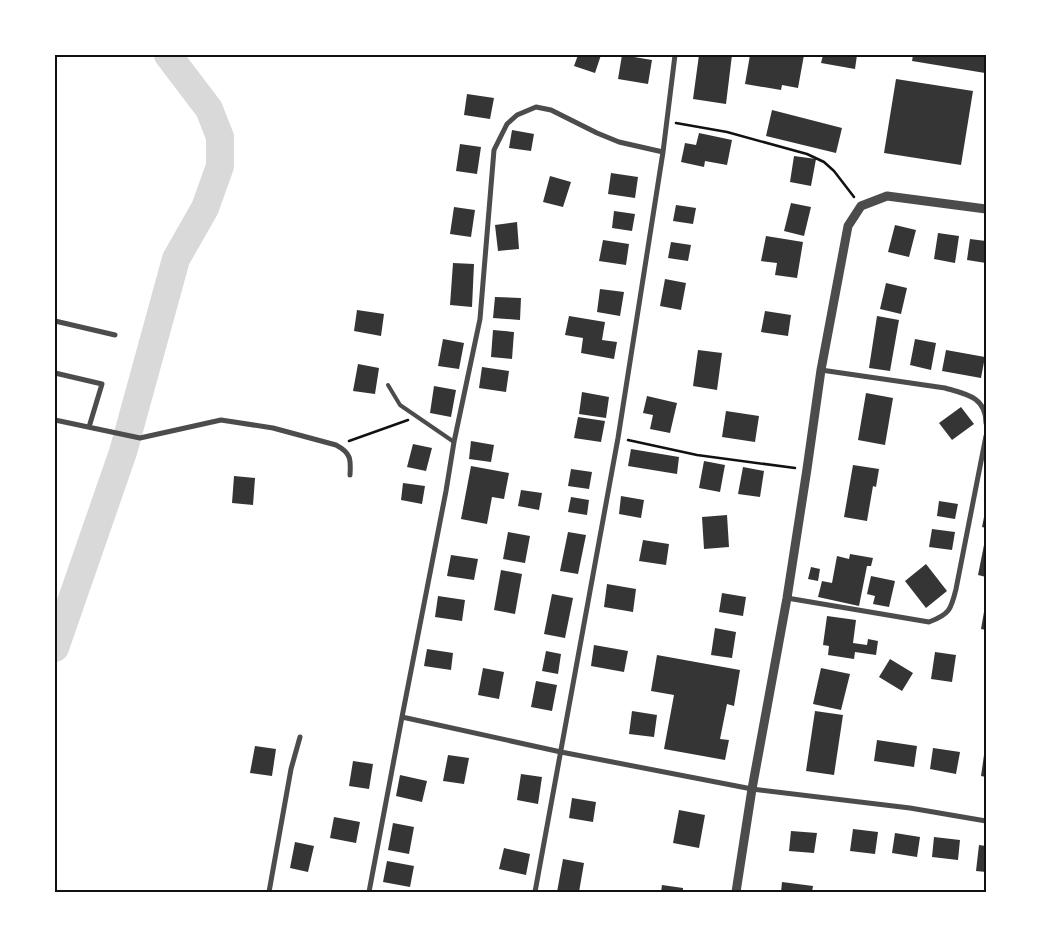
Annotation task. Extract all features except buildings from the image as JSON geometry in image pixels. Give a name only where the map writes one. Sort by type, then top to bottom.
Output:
[{"type":"street","points":[[535,892],[618,438],[668,121],[675,56],[668,55]]},
{"type":"street","points":[[369,892],[454,442],[480,318],[494,150],[507,124],[518,115],[536,107],[551,110],[619,142],[663,152]]},
{"type":"street","points":[[736,892],[752,789],[787,598],[820,370],[848,226],[861,206],[887,196],[986,209]]},
{"type":"street","points":[[55,321],[116,335]]},
{"type":"street","points":[[820,370],[945,388],[963,393],[978,401],[984,408],[986,423]]},
{"type":"street","points":[[55,373],[102,384],[89,428]]},
{"type":"street","points":[[55,420],[140,438],[221,420],[273,428],[336,445],[345,450],[351,460],[350,475]]},
{"type":"street","points":[[787,598],[929,622],[943,617],[952,606],[986,436]]},
{"type":"street","points":[[402,717],[560,752],[752,789],[910,808],[986,821]]},
{"type":"street","points":[[269,892],[291,769],[300,737]]},
{"type":"lane","points":[[388,386],[400,405],[454,442]]},
{"type":"path","points":[[668,121],[727,132],[807,154],[824,162],[834,171],[861,206]]},
{"type":"path","points":[[336,445],[418,417]]},
{"type":"path","points":[[618,438],[697,455],[807,469]]},
{"type":"waterway","points":[[55,648],[123,452],[176,259],[205,208],[220,166],[220,137],[209,109],[168,55]]}]
